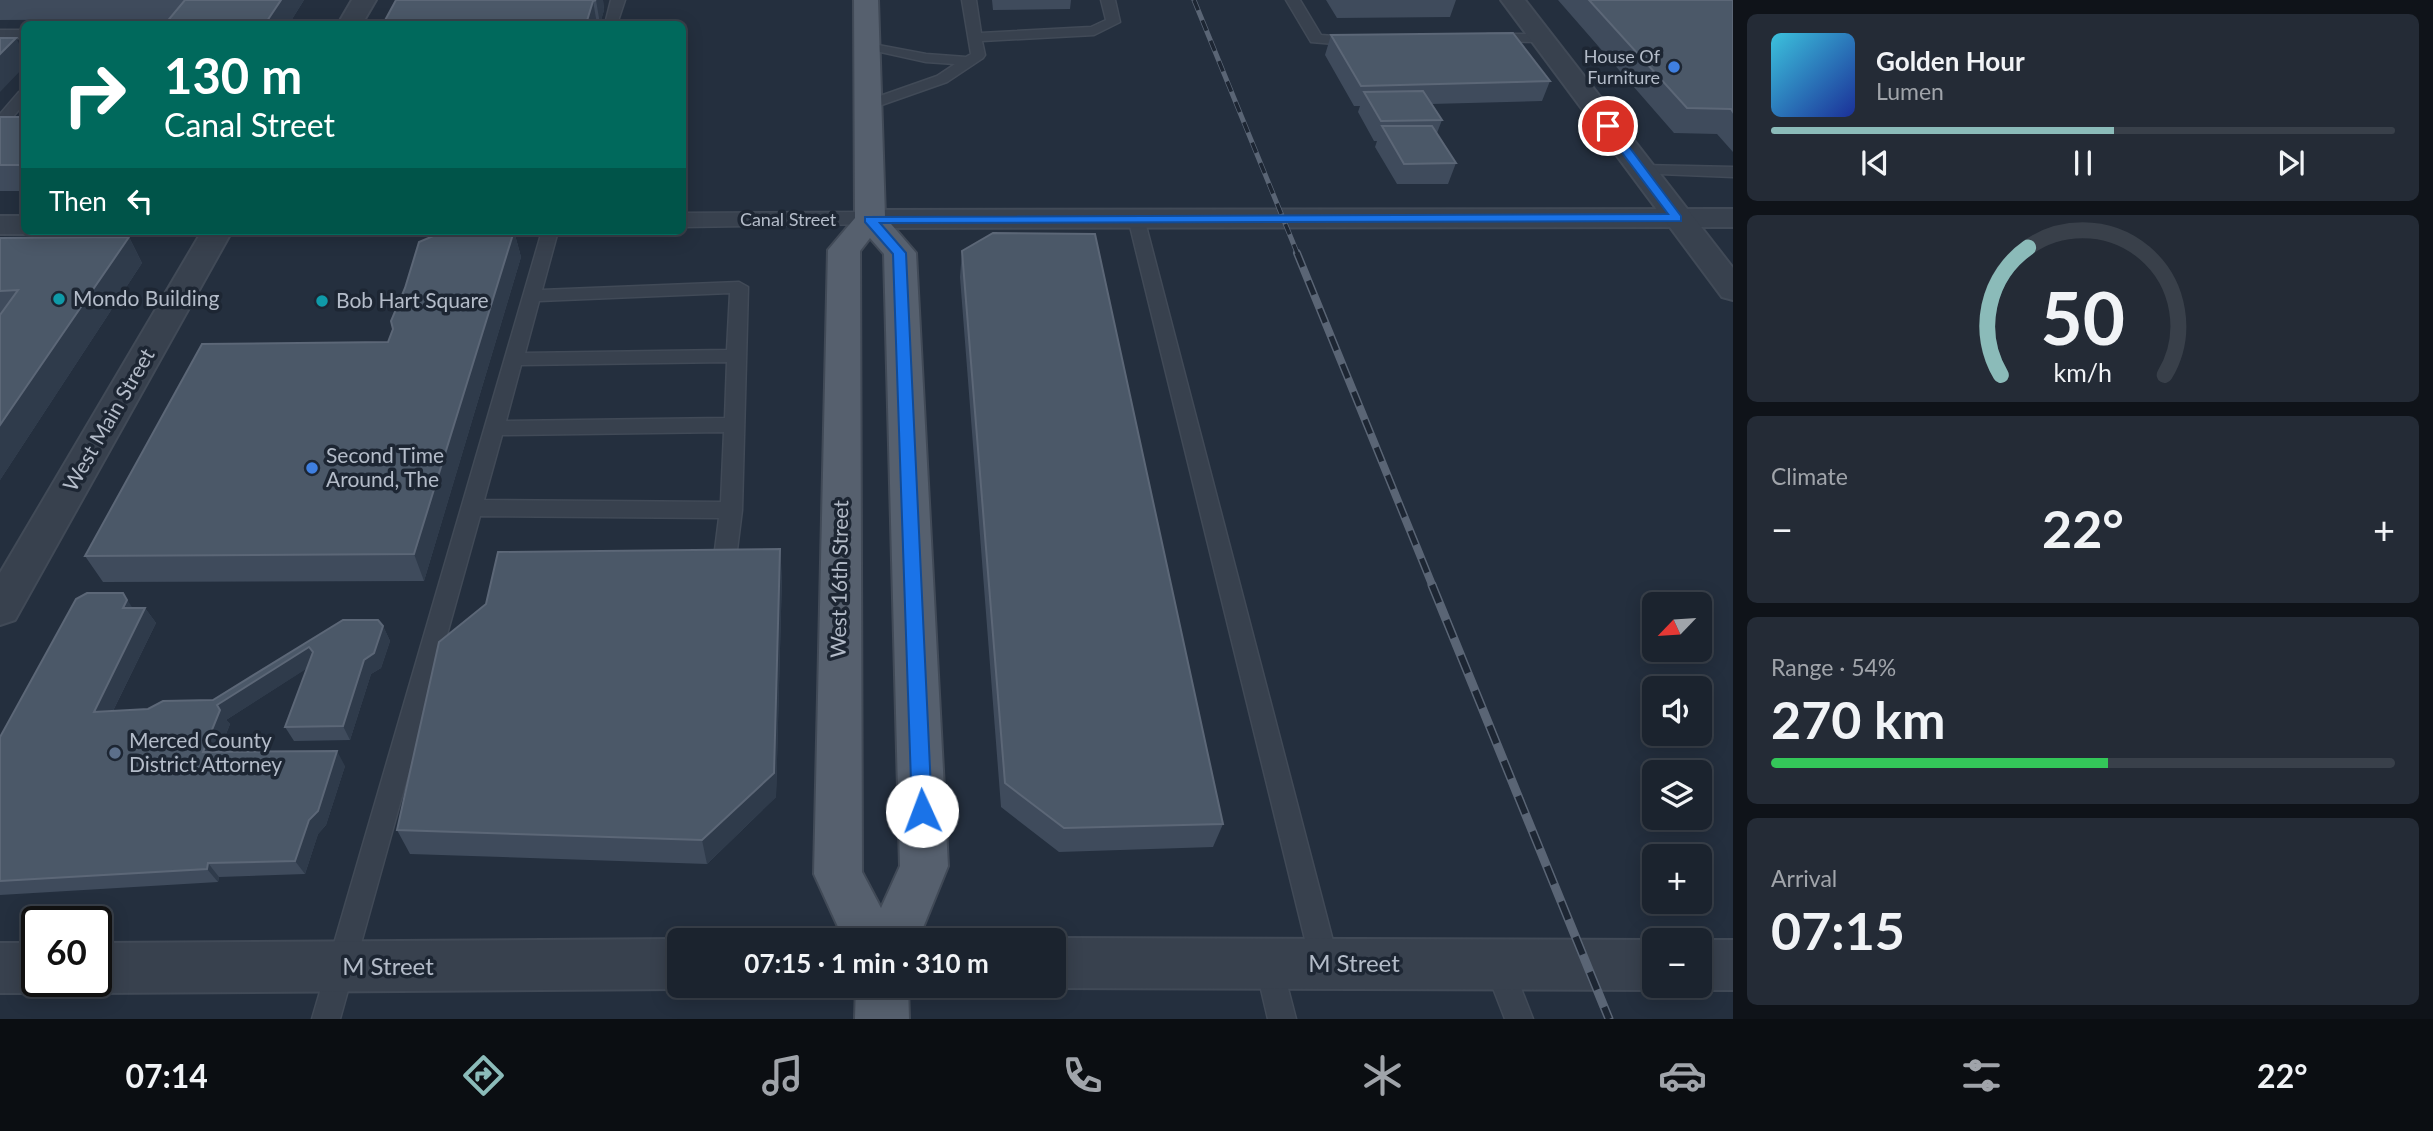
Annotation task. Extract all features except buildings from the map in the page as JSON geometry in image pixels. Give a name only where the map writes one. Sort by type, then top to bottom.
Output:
[{"type":"main road","points":[[866,0],[870,219],[900,253],[925,866],[897,928]]},
{"type":"main road","name":"West 16th Street","points":[[864,928],[838,874],[844,250],[870,219]]},
{"type":"main road","points":[[882,998],[882,1019]]},
{"type":"street","points":[[352,21],[364,0]]},
{"type":"street","points":[[1513,0],[1733,290]]},
{"type":"street","name":"Canal Street","points":[[686,220],[1733,218]]},
{"type":"street","points":[[0,225],[21,225]]},
{"type":"street","name":"West Main Street","points":[[0,609],[215,235]]},
{"type":"street","name":"M Street","points":[[1066,963],[1642,964]]},
{"type":"street","name":"M Street","points":[[112,968],[667,964]]},
{"type":"street","points":[[1712,965],[1733,965]]},
{"type":"street","points":[[0,968],[21,968]]},
{"type":"lane","points":[[612,21],[618,0]]},
{"type":"lane","points":[[868,105],[942,79],[978,55],[970,0]]},
{"type":"lane","points":[[975,37],[1094,31],[1113,22],[1108,0]]},
{"type":"lane","points":[[1293,0],[1316,39],[1343,43],[1369,41]]},
{"type":"lane","points":[[0,34],[21,34]]},
{"type":"lane","points":[[1475,38],[1541,38]]},
{"type":"lane","points":[[867,45],[926,58],[971,61]]},
{"type":"lane","points":[[0,122],[21,98]]},
{"type":"lane","points":[[1641,170],[1733,172]]},
{"type":"lane","points":[[1136,218],[1325,964]]},
{"type":"lane","points":[[326,1019],[549,235]]},
{"type":"lane","points":[[531,296],[739,287],[731,510],[724,566],[697,566]]},
{"type":"lane","points":[[513,359],[737,356]]},
{"type":"lane","points":[[494,428],[734,425]]},
{"type":"lane","points":[[471,508],[731,510]]},
{"type":"lane","points":[[1269,964],[1282,1019]]},
{"type":"lane","points":[[1498,965],[1518,1019]]},
{"type":"railway","points":[[1194,0],[1298,255]]},
{"type":"railway","points":[[1297,253],[1433,587]]},
{"type":"railway","points":[[1432,585],[1609,1019]]},
{"type":"place","name":"House Of Furniture","points":[[1674,67]]},
{"type":"place","name":"Mondo Building","points":[[59,299]]},
{"type":"place","name":"Bob Hart Square","points":[[322,301]]},
{"type":"place","name":"Second Time Around, The","points":[[312,468]]},
{"type":"place","name":"Merced County District Attorney","points":[[115,753]]},
{"type":"route","points":[[922,811],[900,253],[870,219],[1677,218],[1608,126]]}]
